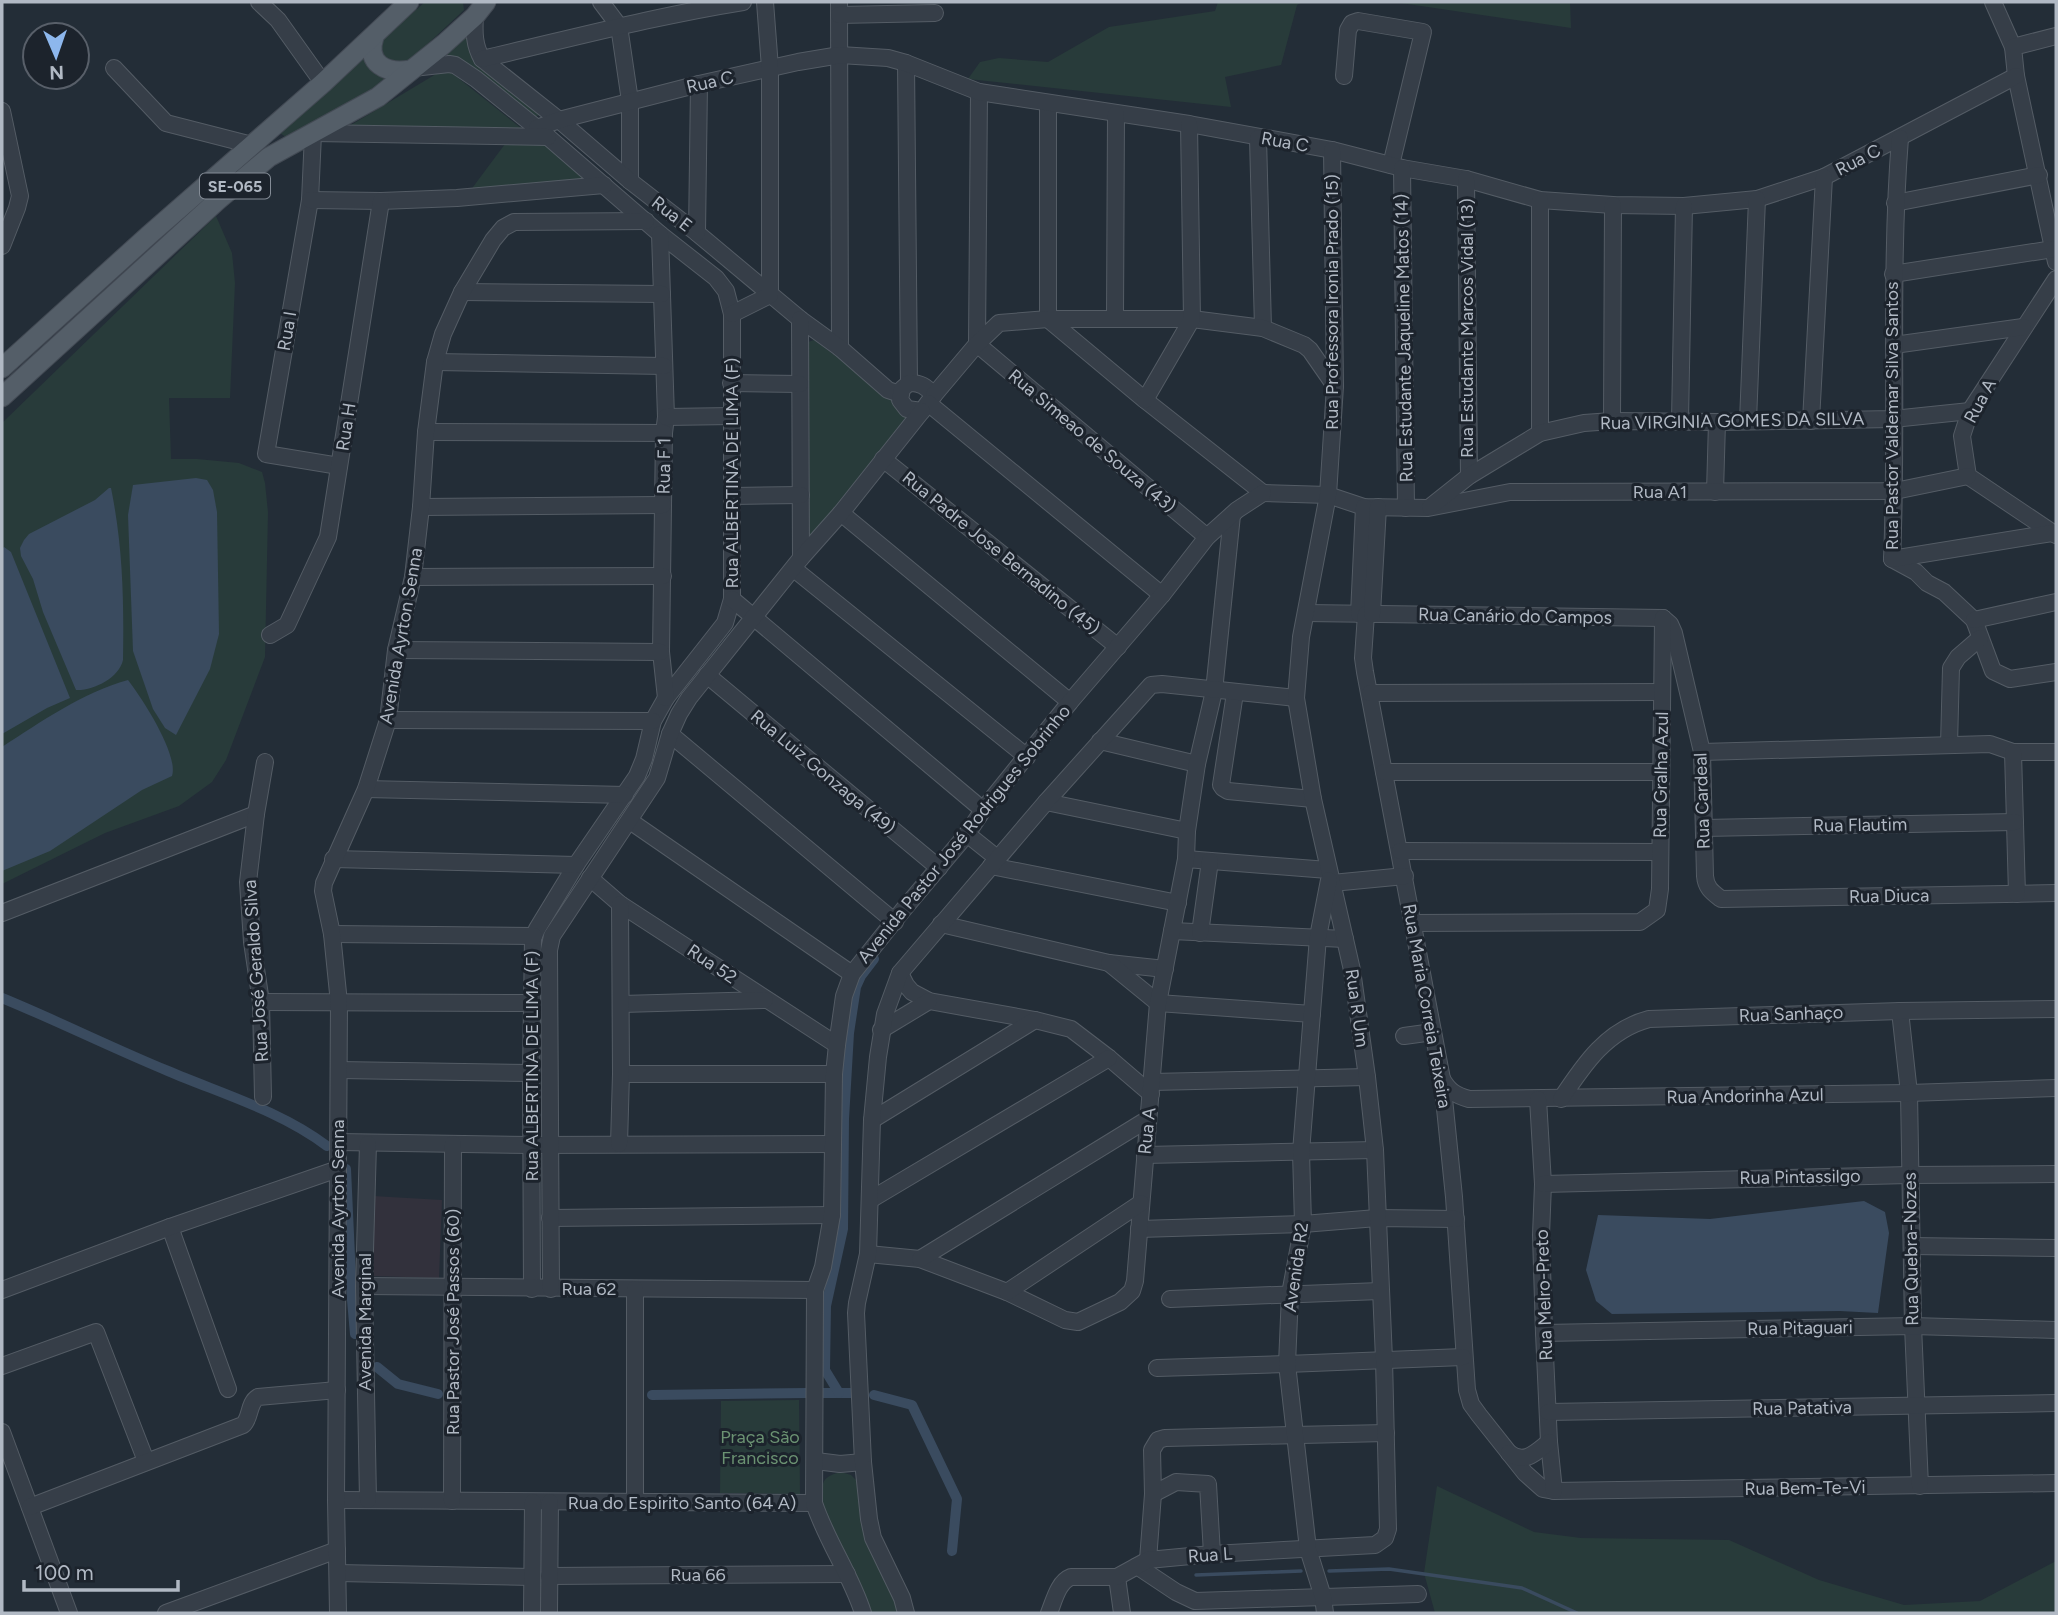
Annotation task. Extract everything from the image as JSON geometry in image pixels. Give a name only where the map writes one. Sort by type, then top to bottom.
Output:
[{"type":"main road","name":"SE-065","points":[[2,368],[323,83],[409,2]]},
{"type":"main road","name":"SE-065","points":[[2,397],[218,200],[275,152],[368,104],[412,69],[479,6]]},
{"type":"main road","points":[[374,37],[372,52],[383,69],[412,69]]},
{"type":"street","points":[[259,2],[278,20],[323,83]]},
{"type":"street","points":[[601,2],[619,26],[630,102],[630,181]]},
{"type":"street","points":[[479,6],[474,39],[482,60],[690,6],[743,2]]},
{"type":"street","points":[[732,313],[770,295],[770,68],[765,2]]},
{"type":"street","points":[[1893,274],[2054,255],[2016,76],[2013,47],[1993,2]]},
{"type":"street","points":[[840,348],[839,8],[916,8],[935,13]]},
{"type":"street","name":"Rua Estudante Jaqueline Matos (14)","points":[[1344,76],[1348,30],[1352,23],[1358,21],[1423,32],[1397,166],[1406,508]]},
{"type":"street","points":[[2013,47],[2056,36]]},
{"type":"street","name":"Rua C","points":[[543,133],[559,120],[770,68],[840,55],[888,58],[979,92],[1189,124],[1332,150],[1466,179],[1540,200],[1684,206],[1757,200],[1824,177],[2016,76]]},
{"type":"street","name":"Rua E","points":[[482,60],[559,120],[770,295],[840,348],[888,390],[904,388]]},
{"type":"street","points":[[906,63],[904,388],[900,400],[907,409],[928,403]]},
{"type":"street","name":"Rua E","points":[[412,69],[442,64],[455,65],[476,79],[722,284],[732,313]]},
{"type":"street","points":[[114,68],[166,122],[252,145]]},
{"type":"street","points":[[697,233],[699,84]]},
{"type":"street","points":[[977,344],[979,92]]},
{"type":"street","points":[[1048,103],[1048,319]]},
{"type":"street","points":[[2,111],[20,196],[2,246]]},
{"type":"street","points":[[1115,318],[1116,114]]},
{"type":"street","points":[[1145,400],[1192,319],[1189,124]]},
{"type":"street","points":[[313,133],[543,133]]},
{"type":"street","name":"Rua I","points":[[313,133],[310,200],[266,454],[340,466]]},
{"type":"street","points":[[1258,138],[1263,328]]},
{"type":"street","name":"Rua Pastor Valdemar Silva Santos","points":[[1900,138],[1893,274],[1895,491],[1892,559],[1944,592],[1974,620],[1993,671],[2010,679],[2056,672]]},
{"type":"street","name":"Rua Professora Ironia Prado (15)","points":[[1328,495],[1335,386],[1332,150]]},
{"type":"street","points":[[1895,204],[2039,175]]},
{"type":"street","points":[[1811,421],[1824,177]]},
{"type":"street","name":"Rua Estudante Marcos Vidal (13)","points":[[1466,179],[1469,476]]},
{"type":"street","points":[[310,200],[457,198],[604,185]]},
{"type":"street","points":[[1540,200],[1540,433]]},
{"type":"street","points":[[1748,421],[1757,200]]},
{"type":"street","name":"Rua H","points":[[270,635],[287,625],[327,540],[381,201]]},
{"type":"street","points":[[1612,421],[1613,205]]},
{"type":"street","points":[[1680,421],[1684,206]]},
{"type":"street","name":"Avenida Ayrton Senna","points":[[338,1613],[336,1500],[339,1003],[332,933],[323,887],[366,789],[388,720],[396,649],[413,577],[435,362],[443,334],[462,292],[503,228],[514,222],[646,221]]},
{"type":"street","name":"Rua F 1","points":[[660,234],[665,425],[661,652],[666,698]]},
{"type":"street","name":"Rua A","points":[[1968,476],[1962,436],[1970,411],[2056,279]]},
{"type":"street","points":[[462,292],[662,294]]},
{"type":"street","name":"Rua ALBERTINA DE LIMA (F)","points":[[533,1289],[531,1073],[534,936],[576,865],[641,769],[653,721],[666,698],[725,623],[732,599],[732,313]]},
{"type":"street","points":[[797,563],[801,495],[800,319]]},
{"type":"street","points":[[1048,319],[1263,494]]},
{"type":"street","points":[[551,1289],[550,941],[554,932],[661,771],[670,734],[684,706],[797,563],[841,513],[977,344],[1001,321],[1192,319],[1263,328],[1304,345],[1335,386]]},
{"type":"street","points":[[1894,345],[2023,327]]},
{"type":"street","name":"Rua Simeao de Souza (43)","points":[[977,344],[1207,537]]},
{"type":"street","points":[[435,362],[664,366]]},
{"type":"street","points":[[731,383],[800,384]]},
{"type":"street","points":[[904,388],[916,383],[925,387],[928,403],[1162,595]]},
{"type":"street","name":"Rua VIRGINIA GOMES DA SILVA","points":[[1428,508],[1469,476],[1540,433],[1584,423],[1893,419],[1970,411]]},
{"type":"street","points":[[426,432],[665,425],[732,416]]},
{"type":"street","points":[[1715,492],[1717,422]]},
{"type":"street","name":"Rua Padre Jose Bernadino (45)","points":[[883,459],[1118,646]]},
{"type":"street","points":[[1968,476],[2054,534]]},
{"type":"street","name":"Rua A1","points":[[1263,494],[1328,495],[1371,507],[1428,508],[1510,492],[1895,491],[1968,476]]},
{"type":"street","name":"Avenida Pastor José Rodrigues Sobrinho","points":[[863,1613],[847,1574],[823,1529],[814,1503],[815,1290],[823,1267],[832,1215],[834,1074],[844,996],[852,974],[903,909],[939,868],[974,840],[984,810],[1207,537],[1232,514],[1263,494]]},
{"type":"street","points":[[733,496],[801,495]]},
{"type":"street","name":"Rua R Um","points":[[1328,495],[1300,644],[1296,698],[1313,799],[1358,1003],[1367,1077],[1375,1150],[1388,1529]]},
{"type":"street","points":[[421,507],[663,505]]},
{"type":"street","name":"Rua Maria Correia Teixeira","points":[[1371,507],[1363,658],[1443,1079],[1456,1219],[1467,1390],[1471,1404],[1525,1473],[1543,1489],[1554,1491]]},
{"type":"street","points":[[841,513],[1070,702]]},
{"type":"street","name":"Rua A","points":[[869,1254],[920,1259],[1007,1292],[1074,1322],[1120,1302],[1132,1291],[1158,1003],[1186,859],[1187,831],[1197,764],[1213,691],[1232,514]]},
{"type":"street","points":[[1892,559],[2054,534]]},
{"type":"street","points":[[797,563],[1027,757]]},
{"type":"street","points":[[413,577],[663,576]]},
{"type":"street","points":[[732,599],[984,810]]},
{"type":"street","points":[[1974,620],[2056,602]]},
{"type":"street","name":"Rua Canário do Campos","points":[[1306,613],[1663,618]]},
{"type":"street","name":"Rua Gralha Azul","points":[[1413,923],[1640,922],[1657,910],[1660,889],[1663,618]]},
{"type":"street","name":"Rua Cardeal","points":[[1663,618],[1674,633],[1702,752],[1706,885],[1721,899]]},
{"type":"street","points":[[1949,745],[1951,668],[1958,657],[1980,638]]},
{"type":"street","points":[[396,649],[661,652]]},
{"type":"street","name":"Rua Luiz Gonzaga (49)","points":[[707,675],[939,868]]},
{"type":"street","points":[[906,1613],[902,1598],[873,1538],[869,1519],[863,1462],[856,1313],[869,1254],[872,1120],[881,1030],[900,974],[1046,802],[1154,684],[1296,698]]},
{"type":"street","points":[[1370,693],[1662,692]]},
{"type":"street","points":[[1235,693],[1221,785],[1224,789],[1313,799]]},
{"type":"street","points":[[388,720],[653,721]]},
{"type":"street","points":[[670,734],[895,922]]},
{"type":"street","points":[[1100,741],[1197,764]]},
{"type":"street","points":[[1702,752],[1990,744],[2013,752],[2056,752]]},
{"type":"street","points":[[2013,752],[2017,894]]},
{"type":"street","name":"Rua José Geraldo Silva","points":[[263,1097],[261,1002],[252,942],[248,883],[265,762]]},
{"type":"street","points":[[1384,772],[1661,772]]},
{"type":"street","points":[[366,789],[625,795]]},
{"type":"street","points":[[1046,802],[1187,831]]},
{"type":"street","points":[[2,913],[256,814]]},
{"type":"street","points":[[630,821],[852,974]]},
{"type":"street","name":"Rua Flautim","points":[[1704,828],[2015,822]]},
{"type":"street","points":[[974,840],[994,862],[1178,903]]},
{"type":"street","points":[[1400,851],[1660,852]]},
{"type":"street","points":[[333,859],[576,865]]},
{"type":"street","points":[[1186,859],[1330,877],[1405,876]]},
{"type":"street","points":[[1200,933],[1210,861]]},
{"type":"street","name":"Avenida R2","points":[[1324,1605],[1308,1549],[1287,1364],[1290,1294],[1303,1224],[1301,1152],[1318,937],[1330,877]]},
{"type":"street","name":"Rua 52","points":[[590,878],[620,904],[837,1045]]},
{"type":"street","name":"Rua Diuca","points":[[1721,899],[2056,893]]},
{"type":"street","points":[[618,1144],[622,1004],[620,904]]},
{"type":"street","points":[[941,924],[1109,963],[1165,969]]},
{"type":"street","points":[[1172,931],[1346,939]]},
{"type":"street","points":[[332,933],[534,936]]},
{"type":"street","points":[[1109,963],[1158,1003],[1312,1014]]},
{"type":"street","points":[[900,974],[912,992],[929,1001],[1071,1029],[1152,1088],[1308,1077],[1367,1077]]},
{"type":"street","points":[[622,1004],[765,1000]]},
{"type":"street","points":[[881,1030],[929,1001]]},
{"type":"street","points":[[261,1002],[532,1003]]},
{"type":"street","name":"Rua Sanhaço","points":[[1561,1099],[1594,1052],[1610,1038],[1637,1022],[1662,1017],[2056,1009]]},
{"type":"street","name":"Rua Quebra-Nozes","points":[[1900,1011],[1909,1093],[1913,1326],[1920,1486]]},
{"type":"street","points":[[872,1120],[1035,1020]]},
{"type":"street","points":[[1404,1036],[1433,1032]]},
{"type":"street","points":[[870,1200],[1109,1058]]},
{"type":"street","points":[[339,1070],[531,1073]]},
{"type":"street","points":[[621,1074],[834,1074]]},
{"type":"street","points":[[1443,1079],[1448,1089],[1457,1096],[1469,1099]]},
{"type":"street","name":"Rua Andorinha Azul","points":[[1469,1099],[1909,1093],[2056,1088]]},
{"type":"street","points":[[1446,1123],[1452,1110],[1469,1099]]},
{"type":"street","name":"Rua Melro-Preto","points":[[1538,1099],[1543,1184],[1541,1236],[1544,1333],[1554,1491]]},
{"type":"street","points":[[920,1259],[1148,1119]]},
{"type":"street","points":[[339,1142],[532,1145],[832,1144]]},
{"type":"street","name":"Avenida Marginal","points":[[368,1144],[364,1286],[368,1500]]},
{"type":"street","name":"Rua Pastor José Passos (60)","points":[[452,1501],[453,1144]]},
{"type":"street","points":[[1145,1155],[1375,1150]]},
{"type":"street","points":[[2,1290],[170,1227],[338,1169]]},
{"type":"street","name":"Rua Pintassilgo","points":[[1543,1184],[2056,1174]]},
{"type":"street","points":[[1007,1292],[1141,1203]]},
{"type":"street","points":[[550,1218],[832,1215]]},
{"type":"street","points":[[1139,1229],[1303,1224],[1377,1218],[1456,1219]]},
{"type":"street","points":[[170,1227],[228,1389]]},
{"type":"street","points":[[1912,1246],[2056,1248]]},
{"type":"street","name":"Rua 62","points":[[364,1286],[815,1290]]},
{"type":"street","points":[[635,1289],[635,1502]]},
{"type":"street","points":[[1170,1299],[1380,1292]]},
{"type":"street","name":"Rua Pitaguari","points":[[1544,1333],[1913,1326],[2056,1329]]},
{"type":"street","points":[[2,1366],[95,1332],[146,1461]]},
{"type":"street","points":[[1157,1367],[1464,1357]]},
{"type":"street","points":[[30,1507],[244,1424],[253,1402],[258,1397],[337,1390]]},
{"type":"street","name":"Rua Patativa","points":[[1548,1412],[2056,1403]]},
{"type":"street","points":[[1386,1433],[1158,1440],[1152,1450],[1153,1494],[1142,1563],[1176,1592],[1195,1601],[1324,1605],[1418,1594]]},
{"type":"street","points":[[3,1436],[69,1613]]},
{"type":"street","points":[[1507,1452],[1516,1458],[1528,1458],[1549,1442]]},
{"type":"street","points":[[816,1461],[840,1464],[863,1462]]},
{"type":"street","points":[[1153,1494],[1176,1482],[1208,1483],[1212,1554]]},
{"type":"street","name":"Rua Bem-Te-Vi","points":[[1554,1491],[2056,1483]]},
{"type":"street","name":"Rua do Espirito Santo (64 A)","points":[[336,1500],[814,1503]]},
{"type":"street","points":[[542,1502],[549,1576],[549,1613]]},
{"type":"street","points":[[532,1613],[532,1577],[542,1502]]},
{"type":"street","name":"Rua L","points":[[1049,1613],[1067,1578],[1117,1577],[1142,1563],[1212,1554],[1375,1545],[1385,1538],[1388,1529]]},
{"type":"street","points":[[166,1613],[337,1550]]},
{"type":"street","points":[[338,1573],[532,1577]]},
{"type":"street","name":"Rua 66","points":[[549,1576],[847,1574]]},
{"type":"street","points":[[1117,1577],[1122,1613]]},
{"type":"shaded area","points":[[373,1196],[442,1200],[439,1278],[372,1276]]},
{"type":"green space","points":[[425,2],[463,2],[464,10],[405,65],[387,65],[378,43]]},
{"type":"green space","points":[[1218,2],[1303,2],[1297,5],[1281,65],[1225,77],[1231,107],[968,79],[980,62],[999,58],[1048,62],[1109,27],[1215,11]]},
{"type":"green space","points":[[1394,2],[1570,2],[1571,28]]},
{"type":"green space","points":[[471,34],[542,113],[532,119],[462,64],[430,64]]},
{"type":"green space","points":[[366,52],[395,76],[362,100],[309,124],[287,138],[276,130]]},
{"type":"green space","points":[[441,71],[448,71],[457,77],[526,132],[341,131]]},
{"type":"green space","points":[[508,140],[540,141],[591,182],[472,192]]},
{"type":"green space","points":[[216,216],[232,253],[235,283],[230,398],[169,398],[171,459],[239,463],[262,472],[268,512],[265,657],[226,760],[212,782],[179,806],[105,833],[2,884],[2,423]]},
{"type":"green space","points":[[814,340],[901,404],[909,422],[811,536],[807,536],[805,348],[808,342]]},
{"type":"green space","name":"Praça São Francisco","points":[[799,1400],[800,1494],[720,1493],[721,1401]]},
{"type":"green space","points":[[841,1472],[851,1475],[859,1483],[900,1613],[868,1613],[830,1530],[822,1496],[823,1484],[830,1476]]},
{"type":"green space","points":[[1437,1486],[1534,1532],[1581,1538],[1729,1540],[1819,1580],[1904,1605],[1980,1601],[2056,1561],[2056,1613],[1435,1613],[1424,1573]]},
{"type":"water","points":[[196,478],[207,480],[213,490],[217,512],[219,634],[210,669],[176,735],[165,728],[153,709],[133,651],[128,515],[133,485]]},
{"type":"water","points":[[109,488],[115,510],[120,553],[123,660],[111,678],[90,688],[76,690],[20,548],[29,534],[95,500]]},
{"type":"water","points":[[4,547],[11,552],[70,698],[2,734],[2,549]]},
{"type":"water","points":[[128,680],[165,741],[173,767],[172,776],[142,790],[50,851],[2,871],[2,747],[78,700]]},
{"type":"water","points":[[1864,1201],[1885,1212],[1889,1233],[1878,1313],[1840,1311],[1612,1314],[1596,1301],[1586,1270],[1598,1215],[1710,1219]]},
{"type":"waterway","points":[[839,1393],[825,1370],[826,1306],[843,1229],[844,1119],[849,1033],[856,987],[874,959]]},
{"type":"waterway","points":[[2,998],[271,1113],[327,1146]]},
{"type":"waterway","points":[[346,1169],[355,1334]]},
{"type":"waterway","points":[[377,1367],[398,1384],[438,1394]]},
{"type":"waterway","points":[[652,1395],[807,1393]]},
{"type":"waterway","points":[[821,1393],[851,1393]]},
{"type":"waterway","points":[[874,1395],[912,1405],[957,1499],[952,1551]]},
{"type":"waterway","points":[[1329,1571],[1389,1569],[1522,1588],[1577,1613]]},
{"type":"waterway","points":[[1196,1575],[1301,1571]]}]
